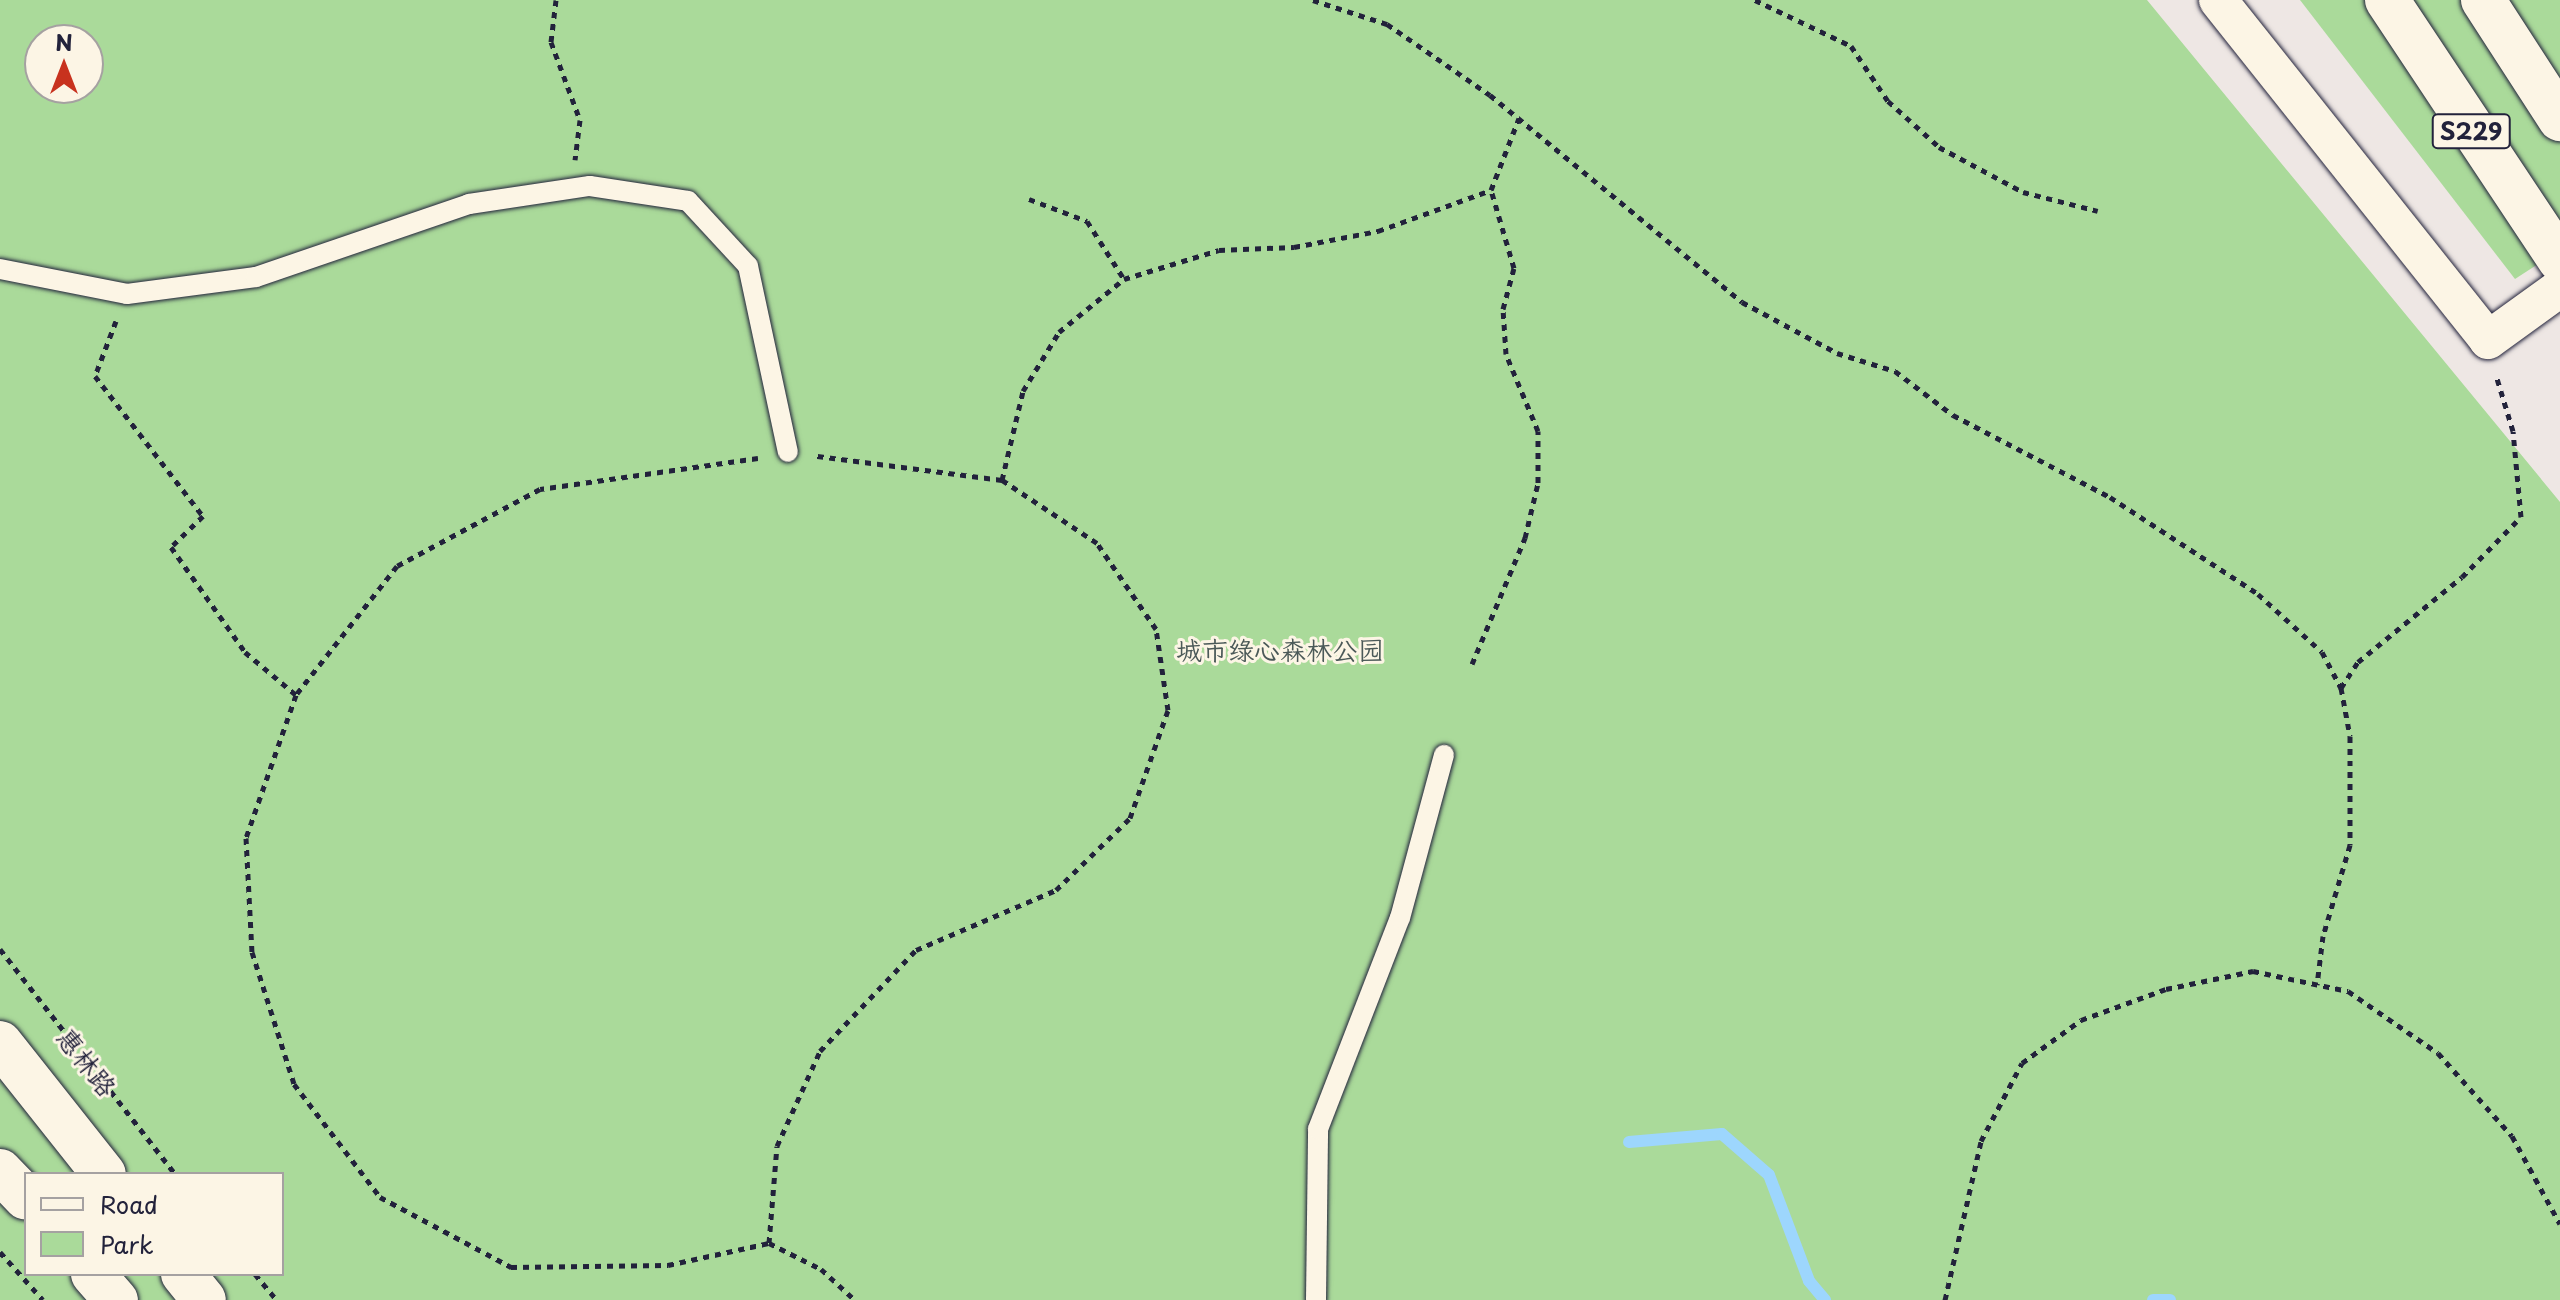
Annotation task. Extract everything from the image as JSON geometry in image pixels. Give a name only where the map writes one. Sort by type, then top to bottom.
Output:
[{"type":"main road","name":"S229","points":[[2387,0],[2560,260]]},
{"type":"main road","name":"S229","points":[[2483,0],[2560,119]]},
{"type":"main road","points":[[0,1043],[102,1172]]},
{"type":"main road","points":[[0,1171],[24,1196]]},
{"type":"main road","points":[[95,1276],[116,1300]]},
{"type":"main road","points":[[185,1276],[204,1300]]},
{"type":"street","points":[[2218,0],[2488,340],[2560,288]]},
{"type":"lane","points":[[0,269],[127,294],[256,277],[469,204],[590,186],[688,201],[748,266],[788,452]]},
{"type":"lane","points":[[1316,1300],[1318,1129],[1400,918],[1444,755]]},
{"type":"path","points":[[556,0],[551,42],[580,120],[573,157],[590,186]]},
{"type":"path","points":[[1313,0],[1387,24],[1519,118],[1742,302],[1793,323],[1837,353],[1895,371],[1953,415],[2110,497],[2258,594],[2322,652],[2341,688],[2350,736],[2350,845],[2323,936],[2317,985]]},
{"type":"path","points":[[1755,0],[1851,46],[1888,101],[1939,147],[2023,192],[2098,211]]},
{"type":"path","points":[[1472,664],[1525,538],[1538,483],[1538,431],[1506,354],[1503,309],[1514,268],[1491,190],[1519,118]]},
{"type":"path","points":[[1002,480],[1023,391],[1059,332],[1124,279],[1219,250],[1294,247],[1378,231],[1491,190]]},
{"type":"path","points":[[1029,199],[1087,221],[1124,279]]},
{"type":"path","points":[[127,294],[95,376],[203,516],[171,547],[245,652],[296,695]]},
{"type":"path","points":[[2341,688],[2358,662],[2462,577],[2521,517],[2513,431],[2488,340]]},
{"type":"path","points":[[769,1243],[777,1146],[820,1051],[916,950],[1066,880],[1130,818],[1168,710],[1156,629],[1097,543],[1002,480],[788,452],[540,489],[397,566],[296,695],[246,838],[252,952],[294,1084],[380,1197],[511,1267],[668,1265],[769,1243],[821,1269],[855,1300]]},
{"type":"path","name":"惠林路","points":[[0,949],[173,1172]]},
{"type":"path","points":[[1945,1300],[1981,1141],[2022,1063],[2081,1020],[2166,989],[2253,971],[2348,991],[2438,1053],[2512,1136],[2560,1224]]},
{"type":"path","points":[[0,1252],[43,1300]]},
{"type":"path","points":[[257,1276],[277,1300]]},
{"type":"green space","name":"城市绿心森林公园","points":[[0,0],[2147,0],[2560,502],[2560,1300],[0,1300]]},
{"type":"green space","points":[[2300,0],[2560,0],[2560,250],[2515,279]]},
{"type":"waterway","points":[[1629,1142],[1722,1134],[1769,1175],[1809,1281],[1825,1300]]},
{"type":"waterway","points":[[2153,1300],[2170,1300]]}]
